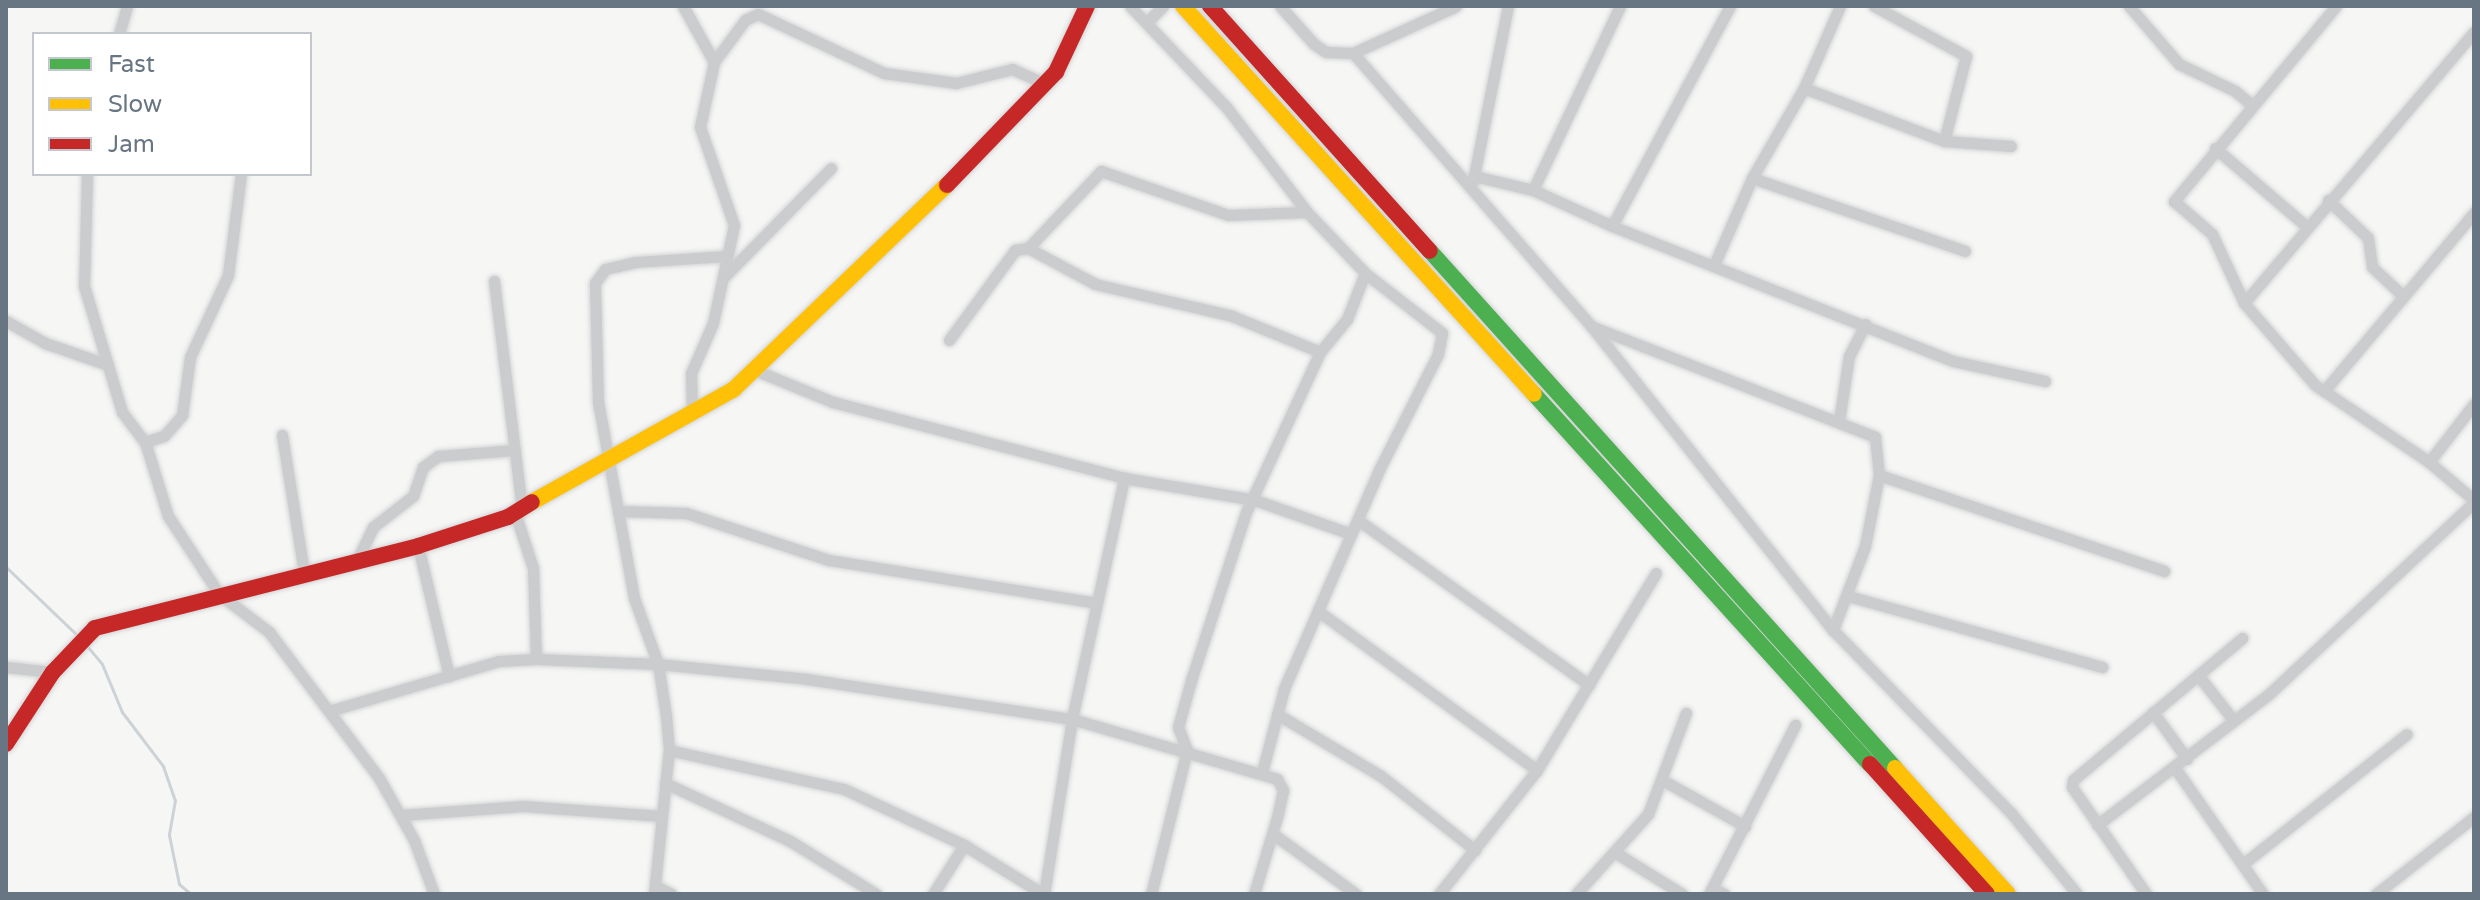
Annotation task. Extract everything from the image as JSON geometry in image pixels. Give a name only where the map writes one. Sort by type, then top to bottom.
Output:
[{"type":"main road","points":[[6,744],[53,672],[70,650],[95,628],[304,572],[418,546],[519,512],[609,455],[692,413],[757,371],[941,192],[1063,62],[1087,6]]},
{"type":"main road","points":[[1183,6],[1987,894]]},
{"type":"main road","points":[[1210,6],[2008,894]]},
{"type":"street","points":[[120,32],[127,6]]},
{"type":"street","points":[[683,6],[714,62]]},
{"type":"street","points":[[1130,6],[1227,108],[1307,212],[1365,273],[1442,333],[1438,354],[1351,534],[1318,611],[1277,714],[1262,772]]},
{"type":"street","points":[[1147,22],[1163,6]]},
{"type":"street","points":[[1280,6],[1314,44],[1326,52],[1353,53],[1456,6]]},
{"type":"street","points":[[1473,181],[1506,11],[1497,6]]},
{"type":"street","points":[[1533,190],[1620,6]]},
{"type":"street","points":[[1612,226],[1730,6]]},
{"type":"street","points":[[1714,265],[1752,178],[1804,88],[1840,6]]},
{"type":"street","points":[[1874,6],[1966,56],[1944,141]]},
{"type":"street","points":[[2129,6],[2179,64],[2253,106]]},
{"type":"street","points":[[2097,825],[2234,721],[2391,584],[2474,501],[2429,462],[2324,391],[2244,303],[2212,234],[2174,201],[2336,6]]},
{"type":"street","points":[[692,413],[691,373],[710,332],[734,217],[700,127],[714,62],[745,20],[758,14],[884,73],[956,83],[1012,69],[1043,83]]},
{"type":"street","points":[[2244,303],[2328,200],[2474,32]]},
{"type":"street","points":[[1353,53],[1473,181],[1833,630],[2011,813],[2077,894]]},
{"type":"street","points":[[1804,88],[1944,141],[2011,146]]},
{"type":"street","points":[[2215,148],[2306,226]]},
{"type":"street","points":[[723,278],[831,168]]},
{"type":"street","points":[[1028,248],[1101,171],[1228,215],[1307,212]]},
{"type":"street","points":[[87,176],[84,286],[122,412],[145,442],[168,516],[219,594],[269,632],[329,711],[401,815],[434,894]]},
{"type":"street","points":[[145,442],[164,436],[182,415],[190,357],[228,275],[241,176]]},
{"type":"street","points":[[1752,178],[1965,251]]},
{"type":"street","points":[[1473,181],[1533,190],[1612,226],[1953,361],[2045,381]]},
{"type":"street","points":[[2328,200],[2368,238],[2372,267],[2402,295]]},
{"type":"street","points":[[2324,391],[2474,213]]},
{"type":"street","points":[[949,340],[1015,250],[1028,248],[1095,284],[1232,316],[1320,352]]},
{"type":"street","points":[[671,894],[655,890],[669,750],[658,664],[638,614],[596,391],[595,283],[600,272],[635,262],[725,256]]},
{"type":"street","points":[[1151,894],[1187,750],[1178,727],[1246,512],[1255,500],[1320,352],[1347,319],[1365,273]]},
{"type":"street","points":[[494,281],[515,450],[519,512],[533,568],[530,595],[536,659]]},
{"type":"street","points":[[6,321],[45,343],[108,365]]},
{"type":"street","points":[[1839,421],[1849,356],[1865,324]]},
{"type":"street","points":[[1591,326],[1839,421],[1878,441],[1879,475],[1861,562],[1833,630]]},
{"type":"street","points":[[757,371],[833,402],[1124,478],[1255,500],[1351,534]]},
{"type":"street","points":[[2429,462],[2474,404]]},
{"type":"street","points":[[282,435],[304,572]]},
{"type":"street","points":[[357,560],[373,527],[413,496],[423,467],[438,456],[515,450]]},
{"type":"street","points":[[1879,475],[2164,571]]},
{"type":"street","points":[[669,750],[844,789],[964,845],[1044,894],[1072,719],[1124,478]]},
{"type":"street","points":[[618,511],[686,513],[829,560],[1096,603]]},
{"type":"street","points":[[1358,520],[1589,685]]},
{"type":"street","points":[[418,546],[449,676]]},
{"type":"street","points":[[1439,894],[1537,770],[1656,573]]},
{"type":"street","points":[[1848,596],[2102,667]]},
{"type":"street","points":[[1318,611],[1537,770]]},
{"type":"street","points":[[2146,894],[2072,787],[2073,780],[2242,638]]},
{"type":"street","points":[[329,711],[499,661],[536,659],[658,664],[807,679],[1072,719],[1187,750],[1277,779],[1283,790],[1254,894]]},
{"type":"street","points":[[6,667],[53,672]]},
{"type":"street","points":[[2198,675],[2234,721]]},
{"type":"street","points":[[2153,712],[2187,759]]},
{"type":"street","points":[[1576,894],[1648,814],[1664,781],[1686,713]]},
{"type":"street","points":[[1277,714],[1381,776],[1475,850]]},
{"type":"street","points":[[1715,892],[1795,725]]},
{"type":"street","points":[[2243,864],[2407,734]]},
{"type":"street","points":[[2175,768],[2243,864],[2259,893]]},
{"type":"street","points":[[1664,781],[1745,826]]},
{"type":"street","points":[[665,783],[790,841],[876,894]]},
{"type":"street","points":[[401,815],[523,806],[662,816]]},
{"type":"street","points":[[2378,894],[2474,817]]},
{"type":"street","points":[[1273,834],[1356,894]]},
{"type":"street","points":[[933,894],[964,845]]},
{"type":"street","points":[[1616,853],[1682,894]]},
{"type":"waterway","points":[[6,567],[79,637]]},
{"type":"waterway","points":[[87,646],[102,664],[122,712],[163,766],[175,800],[169,835],[179,884],[191,894]]},
{"type":"traffic: fast","points":[[1430,251],[1895,768]]},
{"type":"traffic: fast","points":[[1534,394],[1870,764]]},
{"type":"traffic: slow","points":[[1183,6],[1534,394]]},
{"type":"traffic: slow","points":[[532,502],[734,389],[947,185]]},
{"type":"traffic: slow","points":[[1895,768],[2008,894]]},
{"type":"traffic: jam","points":[[947,185],[1056,72],[1087,6]]},
{"type":"traffic: jam","points":[[1210,6],[1430,251]]},
{"type":"traffic: jam","points":[[6,744],[53,672],[95,628],[418,546],[508,517],[532,502]]},
{"type":"traffic: jam","points":[[1870,764],[1987,894]]}]
